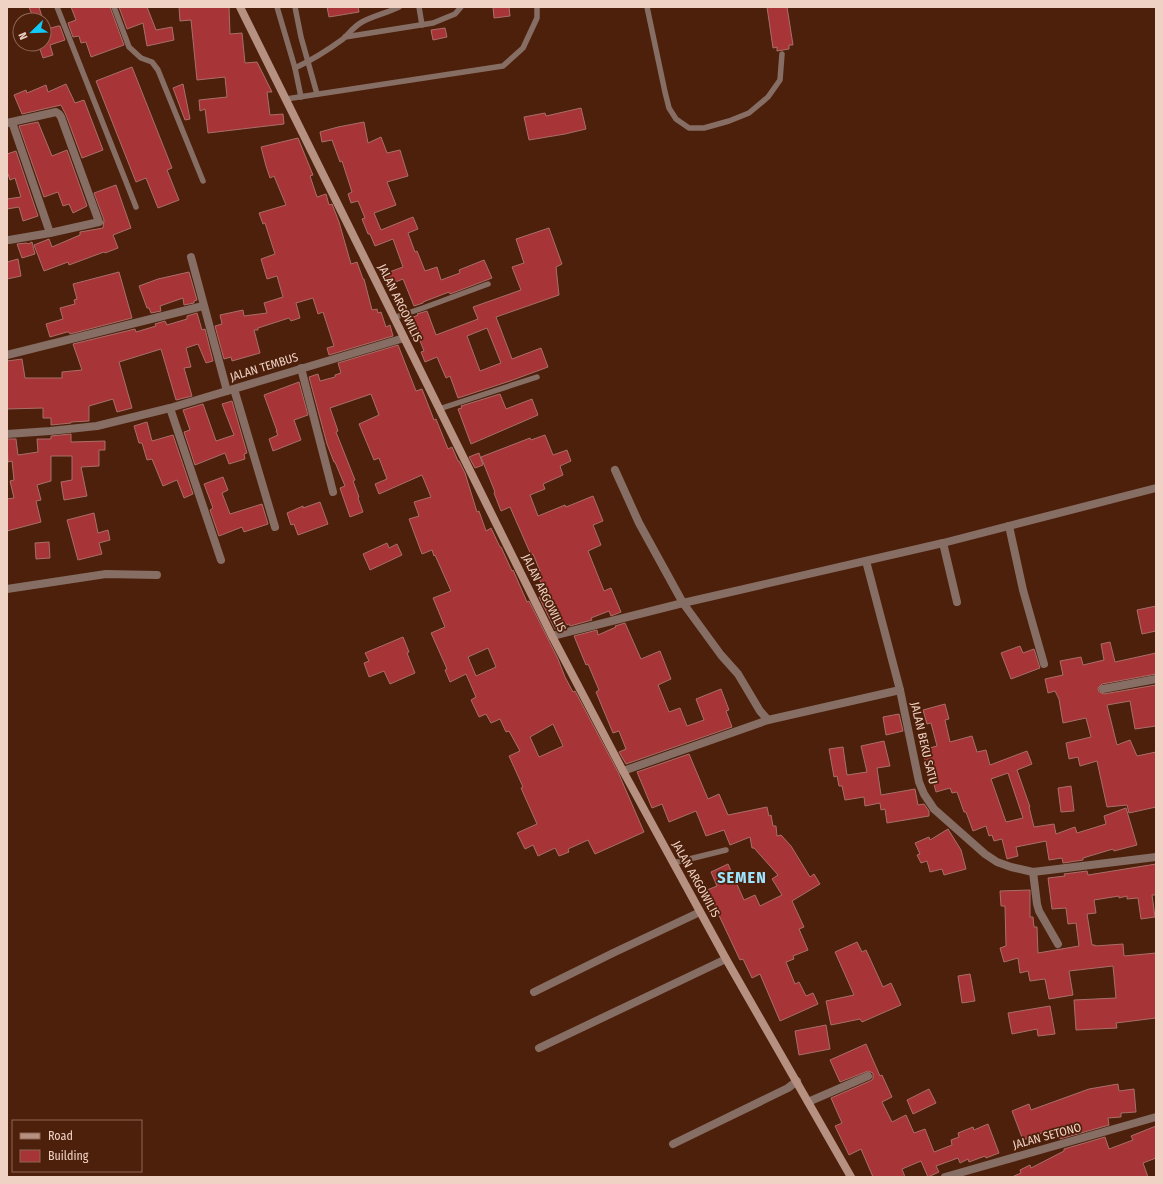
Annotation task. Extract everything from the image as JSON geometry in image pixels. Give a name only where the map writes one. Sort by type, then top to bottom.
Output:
[{"type":"street","name":"JALAN ARGOWILIS","points":[[240,7],[552,636],[700,912],[851,1177]]},
{"type":"street","points":[[8,239],[50,233],[99,222],[61,116],[56,112],[10,122],[50,233]]},
{"type":"street","points":[[191,257],[203,306],[275,527]]},
{"type":"street","points":[[7,354],[203,306]]},
{"type":"street","name":"JALAN TEMBUS","points":[[7,434],[97,426],[131,418],[170,408],[404,338]]},
{"type":"street","points":[[301,368],[333,492]]},
{"type":"street","points":[[170,408],[221,560]]},
{"type":"street","points":[[615,470],[639,523],[683,603],[721,655],[738,674],[760,711],[768,720]]},
{"type":"street","points":[[552,636],[683,603],[943,543],[1156,488]]},
{"type":"street","points":[[1008,526],[1023,590],[1044,664]]},
{"type":"street","points":[[943,543],[957,602]]},
{"type":"street","name":"JALAN BEKU SATU","points":[[866,561],[900,690],[919,782],[924,794],[934,809],[985,854],[997,862],[1032,872],[1156,857]]},
{"type":"street","points":[[7,589],[106,574],[158,575]]},
{"type":"street","points":[[1103,689],[1156,679]]},
{"type":"street","points":[[623,770],[768,720],[900,690]]},
{"type":"street","points":[[1032,872],[1035,896],[1039,910],[1058,944]]},
{"type":"street","points":[[534,992],[700,912]]},
{"type":"street","points":[[539,1048],[726,959]]},
{"type":"street","points":[[808,1102],[868,1076]]},
{"type":"street","points":[[673,1144],[788,1088],[797,1081]]},
{"type":"street","name":"JALAN SETONO","points":[[945,1177],[1156,1117]]},
{"type":"lane","points":[[57,7],[136,207]]},
{"type":"lane","points":[[114,7],[129,47],[141,58],[152,62],[158,70],[203,181]]},
{"type":"lane","points":[[277,7],[295,68],[301,97]]},
{"type":"lane","points":[[295,7],[301,37],[317,94]]},
{"type":"lane","points":[[295,68],[308,62],[345,37],[352,29],[362,22],[390,12],[399,7]]},
{"type":"lane","points":[[419,7],[422,25]]},
{"type":"lane","points":[[345,37],[433,23],[455,14],[460,7]]},
{"type":"lane","points":[[286,99],[502,66],[523,48],[537,18],[537,7]]},
{"type":"lane","points":[[648,7],[669,108],[676,119],[688,128],[704,128],[729,121],[749,113],[768,97],[780,80],[782,54]]},
{"type":"lane","points":[[393,318],[488,284]]},
{"type":"lane","points":[[439,409],[537,377]]},
{"type":"lane","points":[[674,863],[726,850]]},
{"type":"building","points":[[29,7],[39,7],[41,12],[31,12]]},
{"type":"building","points":[[71,7],[110,7],[124,45],[91,57],[86,42],[81,43],[79,36],[73,37],[68,23],[76,20]]},
{"type":"building","points":[[119,7],[147,7],[156,30],[172,27],[174,40],[147,46],[143,23],[127,29]]},
{"type":"building","points":[[179,7],[229,7],[230,34],[242,33],[245,63],[257,62],[272,92],[267,92],[270,115],[283,114],[284,124],[208,133],[205,109],[200,111],[199,100],[227,97],[225,77],[197,80],[191,20],[180,21]]},
{"type":"building","points":[[327,7],[358,7],[359,12],[329,17]]},
{"type":"building","points":[[493,7],[509,7],[510,16],[494,18]]},
{"type":"building","points":[[767,7],[787,7],[793,45],[789,45],[789,49],[777,51],[777,47],[773,48]]},
{"type":"building","points":[[60,26],[65,40],[52,44],[52,28]]},
{"type":"building","points":[[445,28],[447,37],[433,40],[431,30]]},
{"type":"building","points":[[41,52],[52,52],[53,55],[43,58]]},
{"type":"building","points":[[132,67],[172,168],[167,170],[179,200],[158,208],[146,178],[136,182],[96,81]]},
{"type":"building","points":[[66,84],[75,103],[84,100],[103,150],[82,158],[61,105],[22,114],[14,95],[26,90],[27,93],[46,85],[48,92]]},
{"type":"building","points":[[183,84],[190,119],[185,120],[173,88]]},
{"type":"building","points":[[581,108],[586,129],[529,140],[524,117],[545,113],[546,116]]},
{"type":"building","points":[[38,122],[52,156],[67,150],[87,206],[73,213],[69,204],[63,206],[58,192],[44,197],[19,126]]},
{"type":"building","points":[[364,122],[368,143],[381,137],[387,153],[400,150],[408,176],[387,182],[396,205],[374,213],[381,230],[413,217],[418,229],[408,233],[415,252],[417,251],[425,271],[437,267],[441,280],[460,273],[459,270],[484,260],[492,278],[450,294],[449,292],[414,306],[403,279],[388,285],[384,274],[403,267],[393,239],[375,246],[362,219],[365,218],[358,201],[351,203],[348,194],[352,192],[342,161],[340,162],[332,140],[322,142],[320,132]]},
{"type":"building","points":[[298,138],[313,175],[310,176],[317,197],[326,194],[329,205],[332,204],[339,222],[351,264],[357,262],[364,279],[372,310],[377,309],[378,313],[381,312],[386,327],[390,325],[393,336],[329,355],[327,348],[334,346],[323,312],[318,314],[313,298],[296,303],[300,318],[291,321],[289,318],[258,328],[258,330],[254,330],[260,353],[232,361],[231,357],[224,359],[215,326],[222,324],[220,315],[243,310],[244,316],[267,313],[264,303],[283,297],[277,276],[267,279],[261,259],[275,254],[265,223],[263,224],[259,213],[286,205],[274,176],[270,178],[261,147]]},
{"type":"building","points":[[16,151],[38,216],[23,221],[19,207],[7,209],[7,199],[21,197],[15,178],[10,180],[7,171],[7,154]]},
{"type":"building","points":[[116,185],[131,228],[113,235],[118,248],[69,265],[68,262],[44,271],[34,245],[49,239],[52,247],[80,235],[80,232],[103,228],[104,220],[94,193]]},
{"type":"building","points":[[549,228],[562,264],[556,267],[559,295],[496,317],[512,359],[541,348],[548,367],[458,398],[450,376],[446,378],[437,357],[425,362],[421,352],[424,351],[411,318],[418,315],[417,314],[427,311],[436,335],[478,319],[473,307],[521,290],[512,267],[524,263],[516,239]],"holes":[[[487,328],[501,363],[480,371],[467,336]]]},
{"type":"building","points":[[32,242],[35,254],[22,258],[17,244],[28,244]]},
{"type":"building","points":[[18,259],[21,276],[7,279],[7,262]]},
{"type":"building","points":[[119,272],[132,318],[70,334],[67,332],[50,337],[46,324],[63,319],[60,308],[75,304],[74,300],[77,299],[73,284]]},
{"type":"building","points":[[189,272],[197,300],[194,301],[194,303],[184,305],[183,298],[160,306],[161,311],[151,313],[149,308],[147,308],[139,286],[158,279]]},
{"type":"building","points":[[197,313],[202,330],[205,329],[213,361],[206,363],[198,344],[186,348],[191,367],[184,368],[192,396],[176,400],[161,349],[119,362],[132,408],[117,412],[113,399],[89,406],[89,421],[51,425],[51,418],[43,418],[43,408],[7,409],[7,361],[22,359],[25,378],[62,378],[62,372],[82,370],[73,344],[135,329],[136,332],[156,326],[155,324],[165,321],[167,325],[187,319],[187,316]]},
{"type":"building","points":[[398,345],[416,391],[422,389],[434,420],[436,419],[448,449],[452,447],[465,473],[477,512],[479,511],[486,531],[491,528],[501,547],[527,602],[529,601],[558,659],[565,677],[573,692],[575,691],[618,772],[644,832],[595,854],[588,840],[568,849],[569,852],[559,856],[555,848],[538,856],[533,845],[525,849],[517,833],[537,824],[509,756],[520,751],[509,731],[506,732],[500,719],[491,723],[486,714],[479,717],[471,700],[476,697],[466,674],[450,682],[445,670],[447,669],[431,633],[445,627],[433,598],[451,591],[432,550],[422,554],[409,519],[419,516],[414,502],[431,497],[422,475],[379,494],[375,484],[387,479],[379,458],[374,460],[359,424],[379,415],[371,394],[330,408],[338,431],[336,432],[355,480],[353,481],[363,512],[350,517],[340,488],[345,486],[327,444],[309,377],[318,374],[320,381],[335,377],[335,375],[341,373],[338,363]],"holes":[[[488,648],[496,667],[476,676],[468,657]],[[553,724],[563,746],[539,757],[530,737]]]},
{"type":"building","points":[[299,382],[308,415],[294,420],[301,440],[273,451],[269,439],[278,435],[264,395]]},
{"type":"building","points":[[500,394],[506,409],[532,399],[538,415],[471,444],[458,409],[462,408],[461,406]]},
{"type":"building","points":[[232,401],[247,453],[244,454],[245,459],[229,464],[225,453],[195,465],[184,432],[190,430],[183,410],[203,404],[216,441],[234,435],[222,404]]},
{"type":"building","points":[[147,422],[152,441],[173,435],[193,494],[184,498],[177,480],[163,486],[152,459],[147,460],[142,443],[139,443],[134,426]]},
{"type":"building","points":[[71,434],[71,442],[105,441],[105,450],[99,450],[99,466],[81,467],[87,496],[64,500],[61,482],[72,480],[72,456],[51,456],[51,481],[37,485],[41,500],[36,501],[41,522],[7,531],[7,499],[14,498],[10,481],[14,480],[12,461],[8,462],[7,439],[16,439],[18,455],[38,452],[37,439],[51,439],[51,436]]},
{"type":"building","points":[[545,435],[553,455],[567,450],[571,461],[560,466],[563,475],[543,484],[545,489],[530,495],[538,516],[593,496],[603,521],[593,525],[601,545],[588,551],[604,591],[611,588],[621,612],[611,616],[609,611],[591,618],[592,620],[570,626],[569,624],[555,629],[539,597],[545,594],[537,572],[540,571],[533,554],[531,555],[510,507],[501,511],[481,457],[530,438],[531,440]]},
{"type":"building","points":[[479,453],[483,465],[475,468],[469,457]]},
{"type":"building","points":[[223,477],[228,490],[222,493],[230,514],[262,504],[268,524],[244,532],[242,527],[219,536],[210,510],[213,508],[204,484]]},
{"type":"building","points":[[320,502],[328,524],[298,535],[294,524],[291,525],[287,513],[303,506],[303,508]]},
{"type":"building","points":[[94,513],[98,533],[108,530],[110,540],[99,543],[102,554],[78,560],[67,520]]},
{"type":"building","points":[[49,542],[50,558],[36,559],[35,543]]},
{"type":"building","points":[[387,543],[389,548],[397,544],[402,555],[370,570],[363,554]]},
{"type":"building","points":[[1156,606],[1156,631],[1142,634],[1137,610]]},
{"type":"building","points":[[625,623],[641,659],[660,651],[671,679],[658,685],[669,712],[680,708],[687,726],[704,720],[696,699],[721,689],[729,710],[726,711],[732,727],[626,764],[619,752],[626,749],[619,731],[613,733],[596,692],[599,690],[588,664],[586,665],[574,636],[597,630],[598,635],[616,627],[615,626]]},
{"type":"building","points":[[403,637],[409,652],[407,653],[415,673],[390,684],[384,671],[369,677],[364,663],[369,661],[365,653]]},
{"type":"building","points":[[1110,642],[1115,662],[1156,653],[1156,674],[1102,684],[1098,688],[1099,692],[1104,694],[1156,685],[1156,726],[1135,729],[1130,701],[1107,705],[1117,745],[1130,740],[1137,756],[1156,752],[1156,807],[1129,813],[1127,805],[1107,807],[1097,761],[1080,766],[1078,757],[1069,759],[1066,743],[1091,737],[1086,718],[1063,723],[1059,699],[1055,691],[1048,693],[1045,679],[1063,675],[1060,661],[1081,657],[1083,665],[1104,660],[1101,644]]},
{"type":"building","points":[[1020,646],[1023,653],[1034,649],[1040,668],[1011,679],[1001,653]]},
{"type":"building","points":[[945,704],[949,719],[945,720],[950,742],[972,736],[977,752],[986,750],[990,765],[1027,751],[1032,764],[1017,770],[1030,807],[1034,827],[1054,824],[1056,834],[1075,827],[1077,833],[1106,824],[1104,816],[1126,808],[1137,845],[1114,851],[1113,849],[1083,858],[1083,860],[1063,863],[1062,858],[1049,860],[1046,841],[1016,847],[1018,856],[1007,859],[1002,839],[994,841],[992,835],[989,836],[986,826],[973,831],[957,792],[952,793],[950,788],[936,792],[922,750],[937,746],[931,723],[927,724],[923,710]],"holes":[[[1008,773],[1023,818],[1006,822],[991,779]]]},
{"type":"building","points":[[899,714],[903,731],[886,735],[883,717]]},
{"type":"building","points":[[884,741],[890,766],[877,768],[881,795],[915,789],[918,805],[924,804],[929,811],[929,816],[887,823],[885,809],[881,810],[880,803],[865,806],[864,797],[845,800],[842,786],[839,786],[837,776],[834,777],[829,749],[843,747],[847,775],[867,772],[861,746]]},
{"type":"building","points":[[689,754],[708,799],[719,794],[728,815],[767,807],[769,816],[771,815],[773,826],[776,826],[777,836],[781,835],[791,846],[810,877],[814,874],[820,884],[792,901],[804,927],[799,929],[808,950],[793,956],[794,959],[786,962],[795,984],[799,982],[806,996],[813,993],[818,1004],[780,1021],[760,974],[752,978],[743,959],[740,960],[707,890],[717,886],[711,872],[728,864],[744,900],[755,895],[760,906],[782,895],[772,879],[778,875],[754,848],[752,848],[750,837],[730,845],[724,830],[706,836],[696,811],[669,822],[662,804],[652,808],[637,772]]},
{"type":"building","points":[[1071,786],[1074,811],[1061,812],[1058,788]]},
{"type":"building","points":[[948,829],[961,850],[966,869],[944,875],[942,869],[930,872],[927,861],[921,863],[917,855],[920,854],[915,843],[929,837],[930,840]]},
{"type":"building","points":[[1156,864],[1156,895],[1152,895],[1155,917],[1141,919],[1138,898],[1127,899],[1127,896],[1094,900],[1096,913],[1087,914],[1092,945],[1123,944],[1124,956],[1156,953],[1156,1018],[1116,1023],[1117,1028],[1076,1030],[1074,1000],[1116,998],[1113,966],[1069,971],[1073,995],[1049,999],[1045,979],[1030,981],[1028,971],[1020,973],[1018,958],[1004,962],[1000,948],[1006,946],[1005,906],[1001,906],[1000,891],[1030,890],[1030,917],[1033,917],[1034,927],[1037,927],[1038,953],[1079,946],[1076,923],[1068,924],[1066,908],[1052,909],[1048,878],[1087,871],[1088,875]]},
{"type":"building","points":[[857,942],[862,952],[866,950],[883,987],[891,983],[901,1005],[862,1022],[860,1019],[831,1025],[826,1001],[854,995],[835,952]]},
{"type":"building","points":[[970,974],[975,1001],[962,1003],[958,976]]},
{"type":"building","points":[[1050,1006],[1055,1034],[1038,1036],[1037,1029],[1012,1034],[1008,1013]]},
{"type":"building","points":[[826,1025],[830,1049],[799,1055],[795,1031]]},
{"type":"building","points":[[866,1044],[880,1076],[882,1075],[892,1097],[882,1102],[892,1122],[906,1115],[914,1133],[925,1129],[934,1152],[952,1145],[951,1140],[959,1137],[958,1133],[973,1127],[974,1130],[988,1124],[999,1153],[969,1162],[968,1159],[960,1163],[958,1158],[936,1166],[939,1172],[928,1177],[921,1161],[902,1169],[905,1177],[873,1177],[861,1149],[849,1155],[835,1126],[842,1123],[831,1098],[873,1079],[873,1073],[868,1071],[840,1082],[830,1060]]},
{"type":"building","points":[[1118,1084],[1119,1091],[1134,1089],[1136,1112],[1121,1113],[1121,1117],[1108,1118],[1109,1125],[1060,1139],[1056,1128],[1023,1140],[1012,1111],[1029,1104],[1031,1110],[1089,1089]]},
{"type":"building","points":[[929,1089],[936,1103],[913,1114],[907,1100]]},
{"type":"building","points":[[1156,1126],[1156,1158],[1143,1163],[1148,1177],[1012,1177],[1021,1173],[1020,1170],[1030,1165],[1031,1168],[1064,1151],[1064,1149],[1105,1137],[1109,1149],[1133,1140],[1131,1136]]},
{"type":"district","name":"SEMEN","points":[[742,877]]}]
